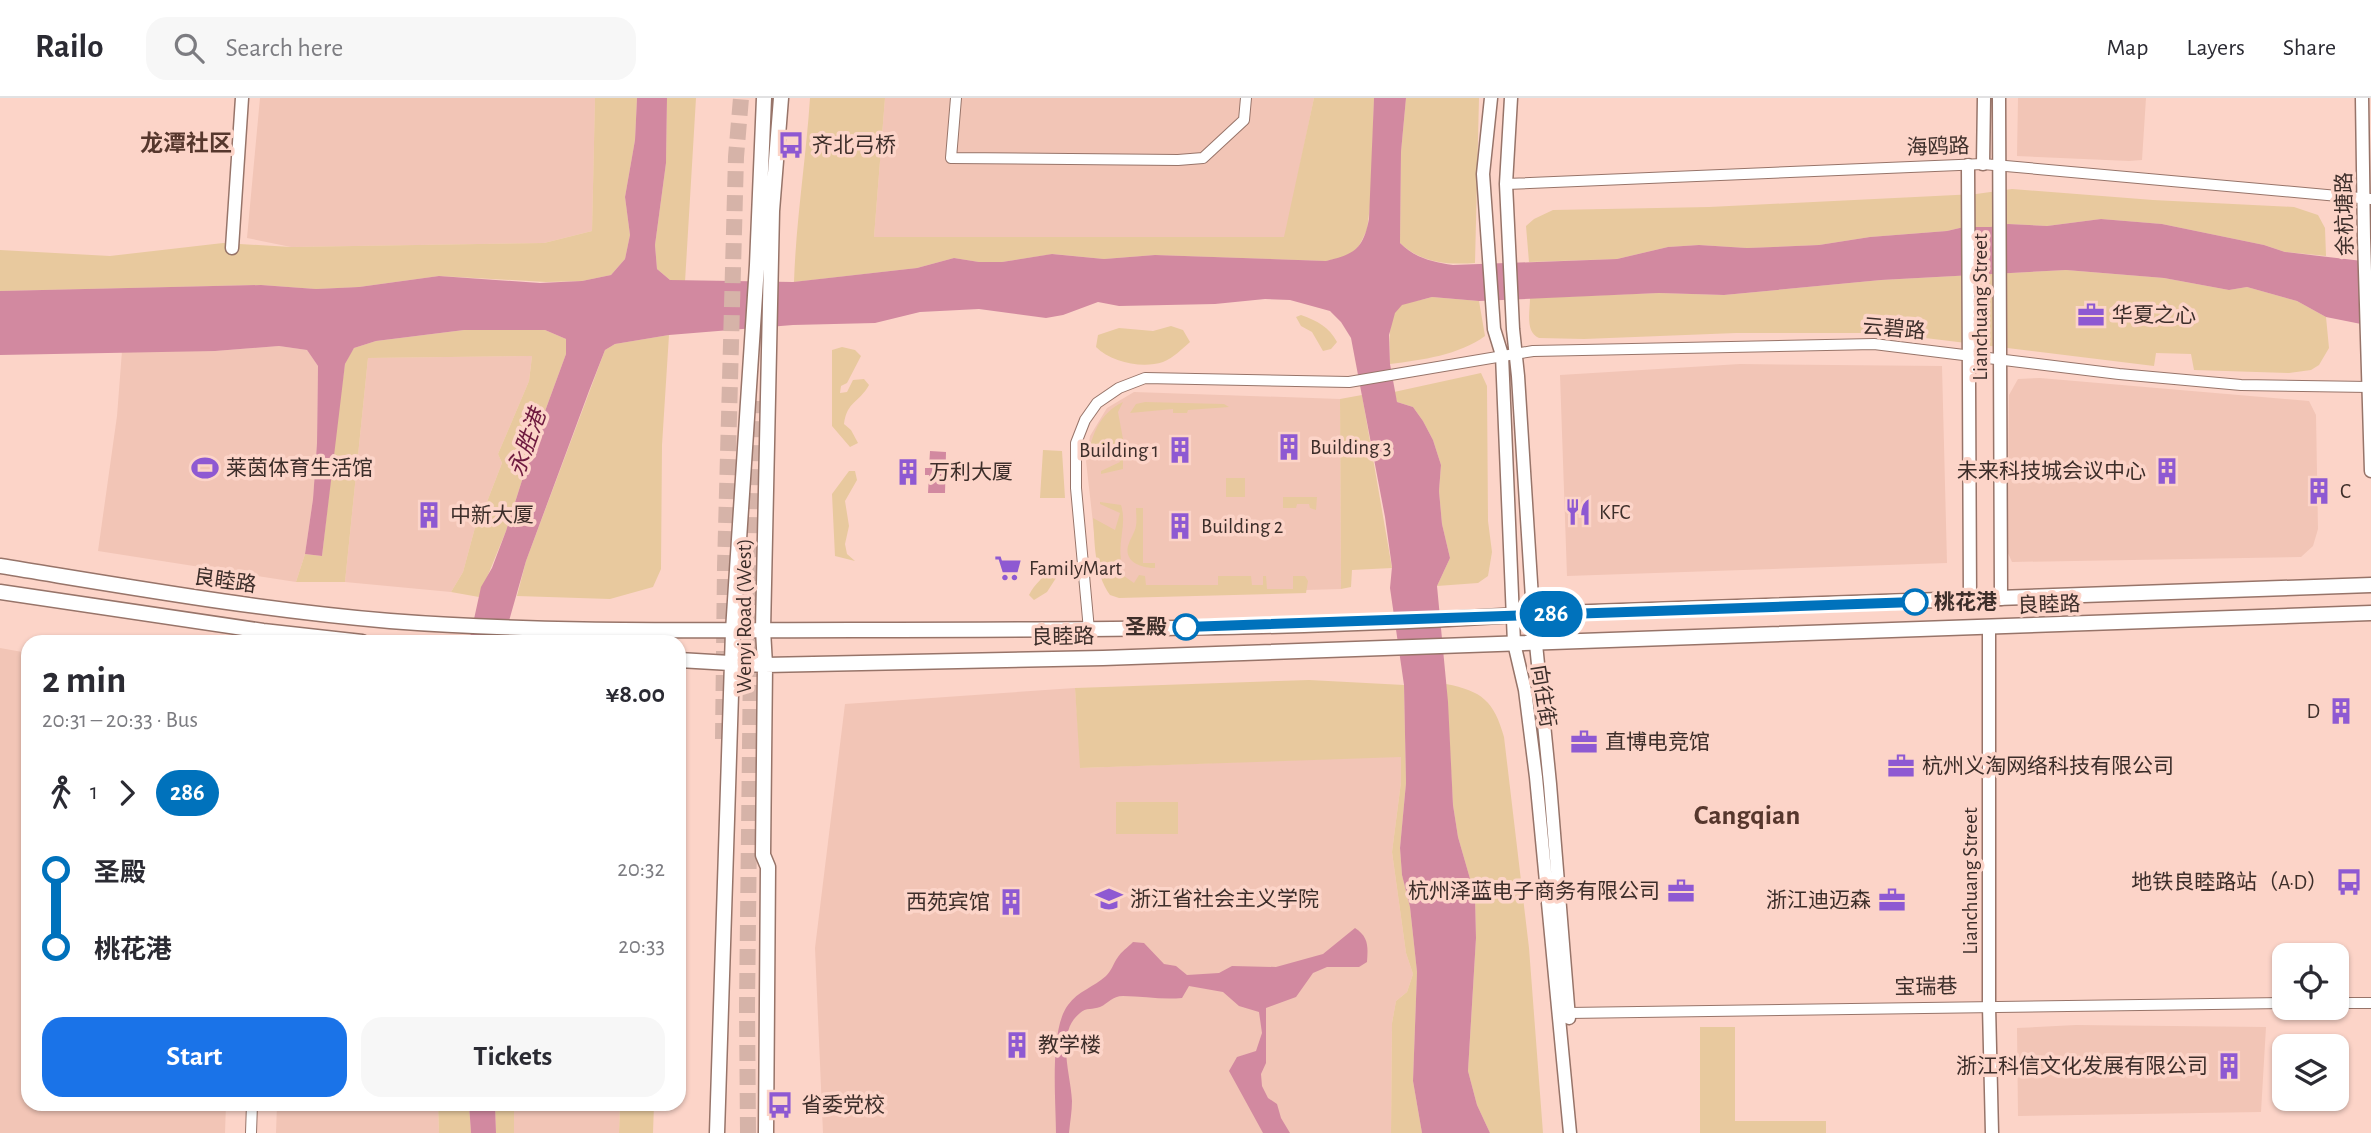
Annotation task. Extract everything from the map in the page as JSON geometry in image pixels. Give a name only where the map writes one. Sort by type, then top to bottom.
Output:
[{"type":"main road","name":"Wenyi Road (West)","points":[[718,1133],[733,631],[757,265],[764,98]]},
{"type":"main road","name":"Wenyi Road (West)","points":[[765,1133],[768,867],[763,855],[763,630],[768,343],[781,98]]},
{"type":"main road","name":"良睦路","points":[[0,566],[243,606],[394,621],[733,631],[1088,630],[1463,619],[1533,614],[2371,585]]},
{"type":"main road","name":"良睦路","points":[[0,592],[250,635]]},
{"type":"main road","name":"良睦路","points":[[686,660],[765,665],[1367,649],[2371,613]]},
{"type":"street","points":[[232,248],[242,98]]},
{"type":"street","points":[[956,98],[951,158],[1178,160],[1203,158],[1244,120],[1246,98]]},
{"type":"street","name":"向往街","points":[[1491,98],[1483,174],[1494,329],[1508,354],[1550,784],[1578,1133]]},
{"type":"street","points":[[1506,184],[1511,98]]},
{"type":"street","points":[[1983,164],[1984,98]]},
{"type":"street","name":"Lianchuang Street","points":[[1998,98],[2001,599]]},
{"type":"street","name":"余杭塘路","points":[[2362,98],[2367,199],[2364,238],[2371,471]]},
{"type":"street","name":"海鸥路","points":[[1506,184],[1983,164],[2367,199]]},
{"type":"street","name":"Lianchuang Street","points":[[1968,165],[1970,600]]},
{"type":"street","name":"向往街","points":[[1506,184],[1513,329],[1508,354],[1514,643],[1525,690],[1534,765],[1570,1133]]},
{"type":"street","name":"云碧路","points":[[1088,630],[1074,461],[1076,443],[1085,420],[1097,403],[1119,388],[1145,378],[1349,382],[1508,354],[1874,344],[2119,374],[2241,385],[2369,387]]},
{"type":"street","name":"Lianchuang Street","points":[[1989,628],[1989,1006],[1992,1133]]},
{"type":"street","name":"宝瑞巷","points":[[1568,1013],[2272,1003]]},
{"type":"street","points":[[2349,1003],[2371,1003]]},
{"type":"street","points":[[251,1133],[252,1111]]},
{"type":"shaded area","points":[[260,98],[595,98],[592,231],[544,243],[291,247],[247,238]]},
{"type":"shaded area","points":[[595,98],[637,98],[635,140],[625,197],[630,235],[625,259],[611,275],[582,281],[546,282],[439,276],[359,287],[316,289],[261,285],[0,291],[0,250],[110,256],[223,243],[291,247],[544,243],[592,231]]},
{"type":"shaded area","points":[[637,98],[667,98],[666,163],[655,245],[657,269],[670,280],[793,282],[917,268],[954,258],[1002,262],[1052,254],[1104,259],[1155,255],[1326,261],[1356,249],[1367,229],[1374,98],[1406,98],[1401,152],[1400,243],[1418,256],[1438,262],[1453,265],[1617,259],[1668,247],[1819,245],[1964,227],[2008,224],[2047,226],[2101,219],[2162,224],[2264,245],[2285,252],[2371,262],[2371,326],[2326,317],[2297,301],[2247,287],[2229,290],[2164,278],[2066,270],[1881,280],[1724,295],[1659,293],[1479,301],[1432,297],[1402,305],[1395,313],[1389,335],[1390,364],[1397,402],[1413,407],[1423,421],[1441,465],[1439,491],[1442,524],[1450,558],[1437,586],[1448,702],[1453,805],[1458,837],[1475,896],[1476,938],[1468,1071],[1477,1105],[1490,1133],[1422,1133],[1413,1081],[1417,972],[1400,848],[1406,783],[1404,685],[1390,588],[1392,567],[1351,338],[1330,311],[1290,300],[1265,299],[1215,304],[1119,306],[1098,302],[1063,315],[1046,318],[979,309],[920,312],[875,323],[793,325],[669,335],[615,344],[605,350],[589,391],[526,561],[505,635],[471,635],[481,587],[492,568],[506,531],[537,433],[566,354],[566,339],[545,330],[464,330],[376,341],[354,348],[345,364],[322,556],[305,554],[317,443],[318,366],[307,350],[279,346],[215,351],[0,355],[0,291],[261,285],[316,289],[359,287],[439,276],[540,283],[582,281],[611,275],[625,259],[630,235],[625,197],[635,140]]},
{"type":"shaded area","points":[[667,98],[696,98],[685,282],[670,280],[657,269],[655,245],[666,163]]},
{"type":"shaded area","points":[[810,98],[885,98],[874,237],[1284,237],[1314,98],[1374,98],[1371,198],[1367,230],[1359,246],[1349,256],[1326,261],[1155,255],[1104,259],[1053,254],[1002,262],[954,258],[917,268],[794,282]]},
{"type":"shaded area","points":[[885,98],[1314,98],[1285,237],[874,237]]},
{"type":"shaded area","points":[[1406,98],[1479,98],[1475,263],[1454,264],[1426,259],[1400,243],[1401,152]]},
{"type":"shaded area","points":[[2018,98],[2146,98],[2142,160],[2017,156]]},
{"type":"shaded area","points":[[2012,189],[2294,207],[2318,215],[2325,228],[2326,256],[2285,252],[2264,245],[2162,224],[2101,219],[2047,226],[2008,224],[1964,227],[1819,245],[1747,248],[1699,245],[1668,247],[1617,259],[1529,262],[1526,226],[1553,210],[1709,207],[1976,194]]},
{"type":"shaded area","points":[[2066,270],[2164,278],[2229,290],[2247,287],[2297,301],[2326,317],[2329,348],[2319,365],[2311,370],[2289,373],[2194,370],[2191,354],[2156,353],[2154,366],[1884,333],[1736,333],[1584,339],[1539,338],[1532,331],[1529,321],[1530,298],[1659,293],[1724,295],[1881,280]]},
{"type":"shaded area","points":[[1432,297],[1479,301],[1485,336],[1452,352],[1390,364],[1391,323],[1398,308],[1406,303]]},
{"type":"shaded area","points":[[1301,315],[1327,328],[1337,342],[1331,349],[1323,351],[1312,332],[1301,326],[1296,317]]},
{"type":"shaded area","points":[[1171,326],[1183,330],[1190,342],[1163,362],[1146,365],[1127,363],[1110,357],[1096,347],[1098,335],[1119,328],[1153,331]]},
{"type":"shaded area","points":[[464,330],[545,330],[566,339],[566,354],[537,433],[506,531],[479,597],[451,592],[463,572],[480,509],[485,507],[502,463],[498,454],[529,381],[532,356],[368,358],[345,582],[296,582],[305,554],[322,556],[345,364],[354,348],[376,341]]},
{"type":"shaded area","points":[[669,335],[662,445],[661,569],[653,587],[610,599],[517,596],[526,561],[605,350],[615,344]]},
{"type":"shaded area","points":[[279,346],[307,350],[318,366],[313,499],[305,554],[296,582],[98,551],[117,416],[122,351],[215,351]]},
{"type":"shaded area","points":[[842,347],[855,350],[861,356],[847,383],[841,386],[840,393],[847,392],[853,380],[864,379],[869,385],[846,416],[844,424],[858,443],[850,447],[832,426],[832,350]]},
{"type":"shaded area","name":"中新大厦","points":[[532,356],[529,381],[498,454],[502,463],[485,507],[480,509],[463,572],[451,592],[345,582],[368,358]]},
{"type":"shaded area","points":[[1740,364],[1942,366],[1947,563],[1567,576],[1560,375]]},
{"type":"shaded area","points":[[1481,373],[1487,386],[1488,521],[1492,552],[1488,576],[1478,583],[1437,586],[1450,558],[1442,524],[1439,491],[1441,465],[1423,421],[1413,407],[1397,402],[1394,392]]},
{"type":"shaded area","points":[[2040,378],[2309,401],[2316,415],[2318,529],[2313,546],[2301,557],[2012,562],[2007,551],[2009,395],[2018,379]]},
{"type":"shaded area","points":[[1134,392],[1340,399],[1341,589],[1115,595],[1098,567],[1086,461],[1090,436],[1107,408]]},
{"type":"shaded area","points":[[1362,395],[1392,568],[1352,570],[1351,587],[1341,589],[1340,399]]},
{"type":"shaded area","points":[[1123,402],[1118,412],[1123,439],[1123,469],[1101,474],[1101,471],[1120,462],[1115,445],[1087,460],[1091,442],[1102,419]]},
{"type":"shaded area","points":[[1136,404],[1224,404],[1229,407],[1188,410],[1187,413],[1173,413],[1173,409],[1130,413]]},
{"type":"shaded area","points":[[1043,450],[1062,451],[1065,498],[1040,498]]},
{"type":"shaded area","points":[[930,451],[946,452],[945,493],[928,493],[929,475],[925,475],[925,468],[929,468]]},
{"type":"shaded area","points":[[849,471],[855,471],[857,480],[845,501],[849,526],[845,544],[847,554],[855,561],[835,556],[832,494]]},
{"type":"shaded area","points":[[1226,478],[1245,478],[1245,497],[1226,497]]},
{"type":"shaded area","points":[[1283,497],[1317,497],[1316,510],[1310,508],[1309,504],[1283,508]]},
{"type":"shaded area","points":[[1100,502],[1121,505],[1121,559],[1113,563],[1117,571],[1134,583],[1139,575],[1145,576],[1146,585],[1218,585],[1218,576],[1251,576],[1252,585],[1263,585],[1263,576],[1266,576],[1267,589],[1293,589],[1293,576],[1305,576],[1308,581],[1306,593],[1119,598],[1110,595],[1098,568],[1093,518],[1115,530],[1120,513]]},
{"type":"shaded area","points":[[1136,508],[1143,508],[1143,563],[1155,563],[1155,568],[1140,566],[1129,557],[1128,546],[1136,526]]},
{"type":"shaded area","points":[[1050,567],[1056,578],[1047,592],[1034,600],[1029,595]]},
{"type":"shaded area","points":[[0,648],[21,652],[21,1111],[226,1111],[225,1133],[0,1133]]},
{"type":"shaded area","points":[[1309,680],[1404,685],[1406,783],[1400,848],[1417,972],[1413,1081],[1422,1133],[1391,1133],[1392,1023],[1396,1001],[1407,992],[1413,974],[1406,953],[1392,852],[1401,782],[1401,757],[1080,768],[1075,688]]},
{"type":"shaded area","points":[[1446,684],[1469,690],[1485,700],[1496,715],[1504,737],[1529,948],[1543,1133],[1490,1133],[1477,1105],[1468,1071],[1476,938],[1475,896],[1458,837],[1453,805]]},
{"type":"shaded area","name":"浙江省社会主义学院","points":[[1075,688],[1081,768],[1401,756],[1401,782],[1392,852],[1406,953],[1413,974],[1407,992],[1396,1001],[1392,1023],[1391,1133],[823,1133],[815,948],[845,704]]},
{"type":"shaded area","points":[[1116,802],[1178,802],[1178,834],[1116,834]]},
{"type":"shaded area","points":[[1355,928],[1367,943],[1367,962],[1359,967],[1327,967],[1313,973],[1296,997],[1266,1008],[1266,1063],[1261,1074],[1262,1086],[1268,1098],[1277,1104],[1290,1133],[1263,1133],[1229,1071],[1237,1057],[1256,1051],[1262,1033],[1259,1012],[1239,1006],[1223,992],[1189,986],[1182,998],[1119,996],[1100,1007],[1085,1010],[1072,1021],[1066,1043],[1072,1101],[1069,1133],[1056,1133],[1055,1067],[1062,1016],[1072,1000],[1106,976],[1119,955],[1133,942],[1144,943],[1164,964],[1176,966],[1187,975],[1219,973],[1232,966],[1276,967],[1323,954]]},
{"type":"shaded area","points":[[2076,1025],[2266,1027],[2261,1112],[2018,1116],[2017,1028]]},
{"type":"shaded area","points":[[1700,1027],[1735,1027],[1735,1121],[1826,1121],[1826,1133],[1700,1133]]},
{"type":"shaded area","points":[[277,1111],[438,1111],[439,1133],[276,1133]]},
{"type":"shaded area","points":[[438,1111],[469,1111],[471,1133],[439,1133]]},
{"type":"shaded area","points":[[469,1111],[495,1111],[496,1133],[471,1133]]},
{"type":"shaded area","points":[[495,1111],[514,1111],[514,1133],[496,1133]]},
{"type":"shaded area","points":[[514,1111],[620,1111],[619,1133],[514,1133]]},
{"type":"shaded area","points":[[620,1111],[654,1111],[653,1133],[619,1133]]},
{"type":"tunnel","points":[[723,739],[736,157],[741,98]]},
{"type":"tunnel","points":[[748,1133],[754,401]]},
{"type":"bus line","name":"286","points":[[1186,627],[1915,602]]},
{"type":"place","name":"齐北弓桥","points":[[791,145]]},
{"type":"place","name":"华夏之心","points":[[2091,315]]},
{"type":"place","name":"Building 3","points":[[1289,447]]},
{"type":"place","name":"Building 1","points":[[1180,450]]},
{"type":"place","name":"莱茵体育生活馆","points":[[205,468]]},
{"type":"place","name":"未来科技城会议中心","points":[[2167,471]]},
{"type":"place","name":"万利大厦","points":[[908,472]]},
{"type":"place","name":"C","points":[[2319,491]]},
{"type":"place","name":"KFC","points":[[1578,512]]},
{"type":"place","name":"中新大厦","points":[[429,515]]},
{"type":"place","name":"Building 2","points":[[1180,526]]},
{"type":"place","name":"FamilyMart","points":[[1008,568]]},
{"type":"place","name":"桃花港","points":[[1915,602]]},
{"type":"place","name":"圣殿","points":[[1186,627]]},
{"type":"place","name":"D","points":[[2341,711]]},
{"type":"place","name":"直博电竞馆","points":[[1584,742]]},
{"type":"place","name":"杭州义淘网络科技有限公司","points":[[1901,766]]},
{"type":"place","name":"地铁良睦路站（A·D）","points":[[2349,882]]},
{"type":"place","name":"杭州泽蓝电子商务有限公司","points":[[1681,891]]},
{"type":"place","name":"浙江省社会主义学院","points":[[1109,899]]},
{"type":"place","name":"浙江迪迈森","points":[[1892,900]]},
{"type":"place","name":"西苑宾馆","points":[[1011,902]]},
{"type":"place","name":"教学楼","points":[[1017,1045]]},
{"type":"place","name":"浙江科信文化发展有限公司","points":[[2229,1066]]},
{"type":"place","name":"省委党校","points":[[780,1105]]},
{"type":"district","name":"龙潭社区","points":[[186,144]]},
{"type":"district","name":"Cangqian","points":[[1747,816]]},
{"type":"water label","name":"永胜港","points":[[528,443]]}]
